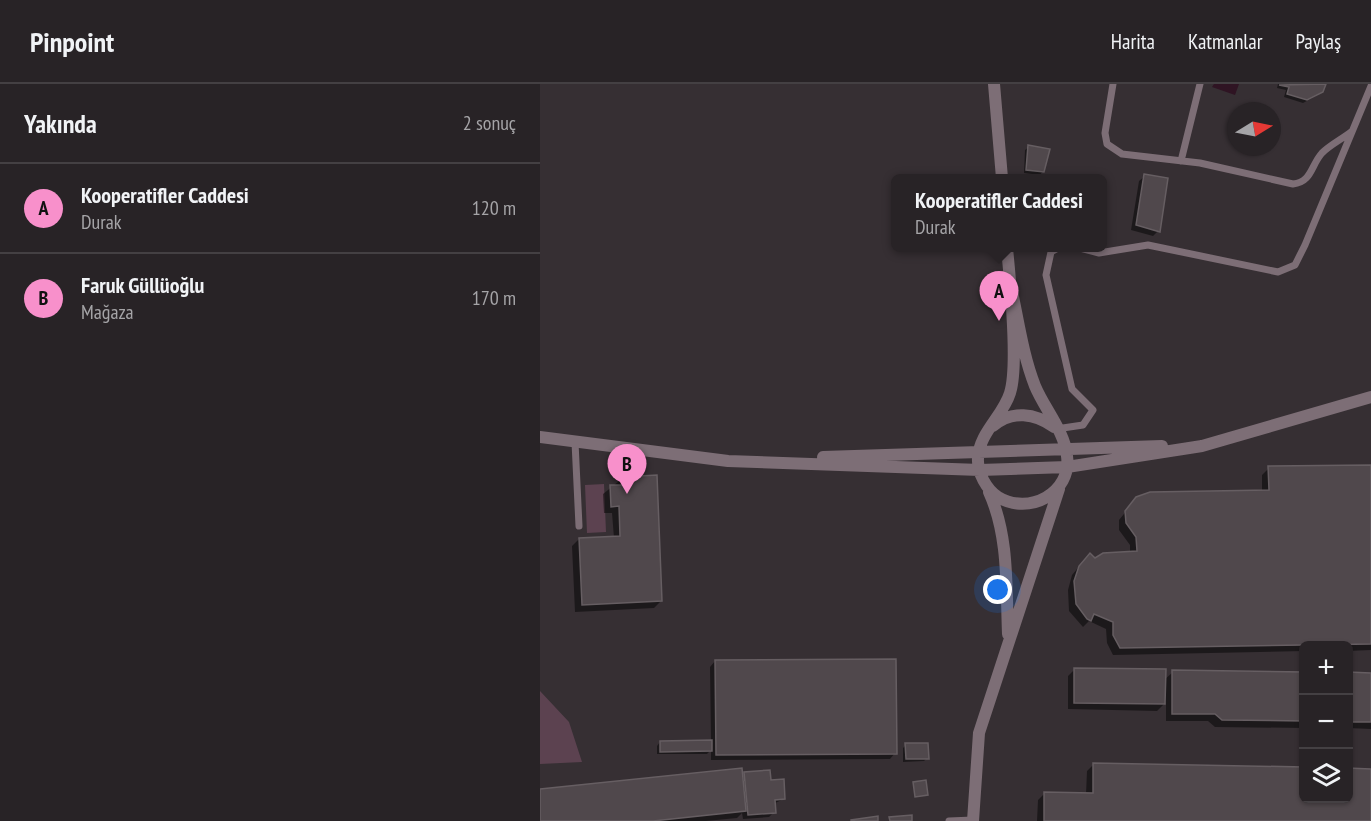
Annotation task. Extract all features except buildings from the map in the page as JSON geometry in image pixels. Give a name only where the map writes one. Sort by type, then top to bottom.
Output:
[{"type":"street","points":[[994,84],[1002,174]]},
{"type":"street","points":[[1007,252],[1013,376],[1011,392],[979,451],[980,470],[998,514],[1004,542],[1009,641]]},
{"type":"street","points":[[973,820],[979,733],[1046,521],[1067,467],[1066,447],[1042,402],[1028,364],[1010,284]]},
{"type":"street","points":[[540,437],[728,460],[980,470],[1067,467],[1202,446],[1371,397]]},
{"type":"street","points":[[988,431],[1000,421],[1014,415],[1030,415],[1044,420],[1056,429]]},
{"type":"street","points":[[728,460],[1066,447],[1202,446]]},
{"type":"street","points":[[987,487],[1010,503],[1024,505],[1051,496],[1060,485]]},
{"type":"lane","points":[[1113,84],[1105,133],[1107,144],[1122,154],[1181,161],[1293,184],[1302,183],[1310,175],[1321,154],[1352,131]]},
{"type":"lane","points":[[1181,161],[1200,84]]},
{"type":"lane","points":[[1107,252],[1148,245],[1278,272],[1294,265],[1305,245],[1371,86]]},
{"type":"lane","points":[[1051,252],[1046,275],[1072,389],[1093,410],[1083,425],[1056,429]]},
{"type":"lane","points":[[575,442],[579,526]]},
{"type":"lane","points":[[949,821],[973,820]]},
{"type":"shaded area","points":[[1214,84],[1239,84],[1235,95],[1212,87]]},
{"type":"shaded area","points":[[604,484],[606,532],[587,533],[585,485]]},
{"type":"shaded area","points":[[540,691],[569,722],[582,762],[540,764]]},
{"type":"place","name":"Kooperatifler Caddesi","points":[[999,321]]},
{"type":"place","name":"Faruk Güllüoğlu","points":[[627,494]]}]
